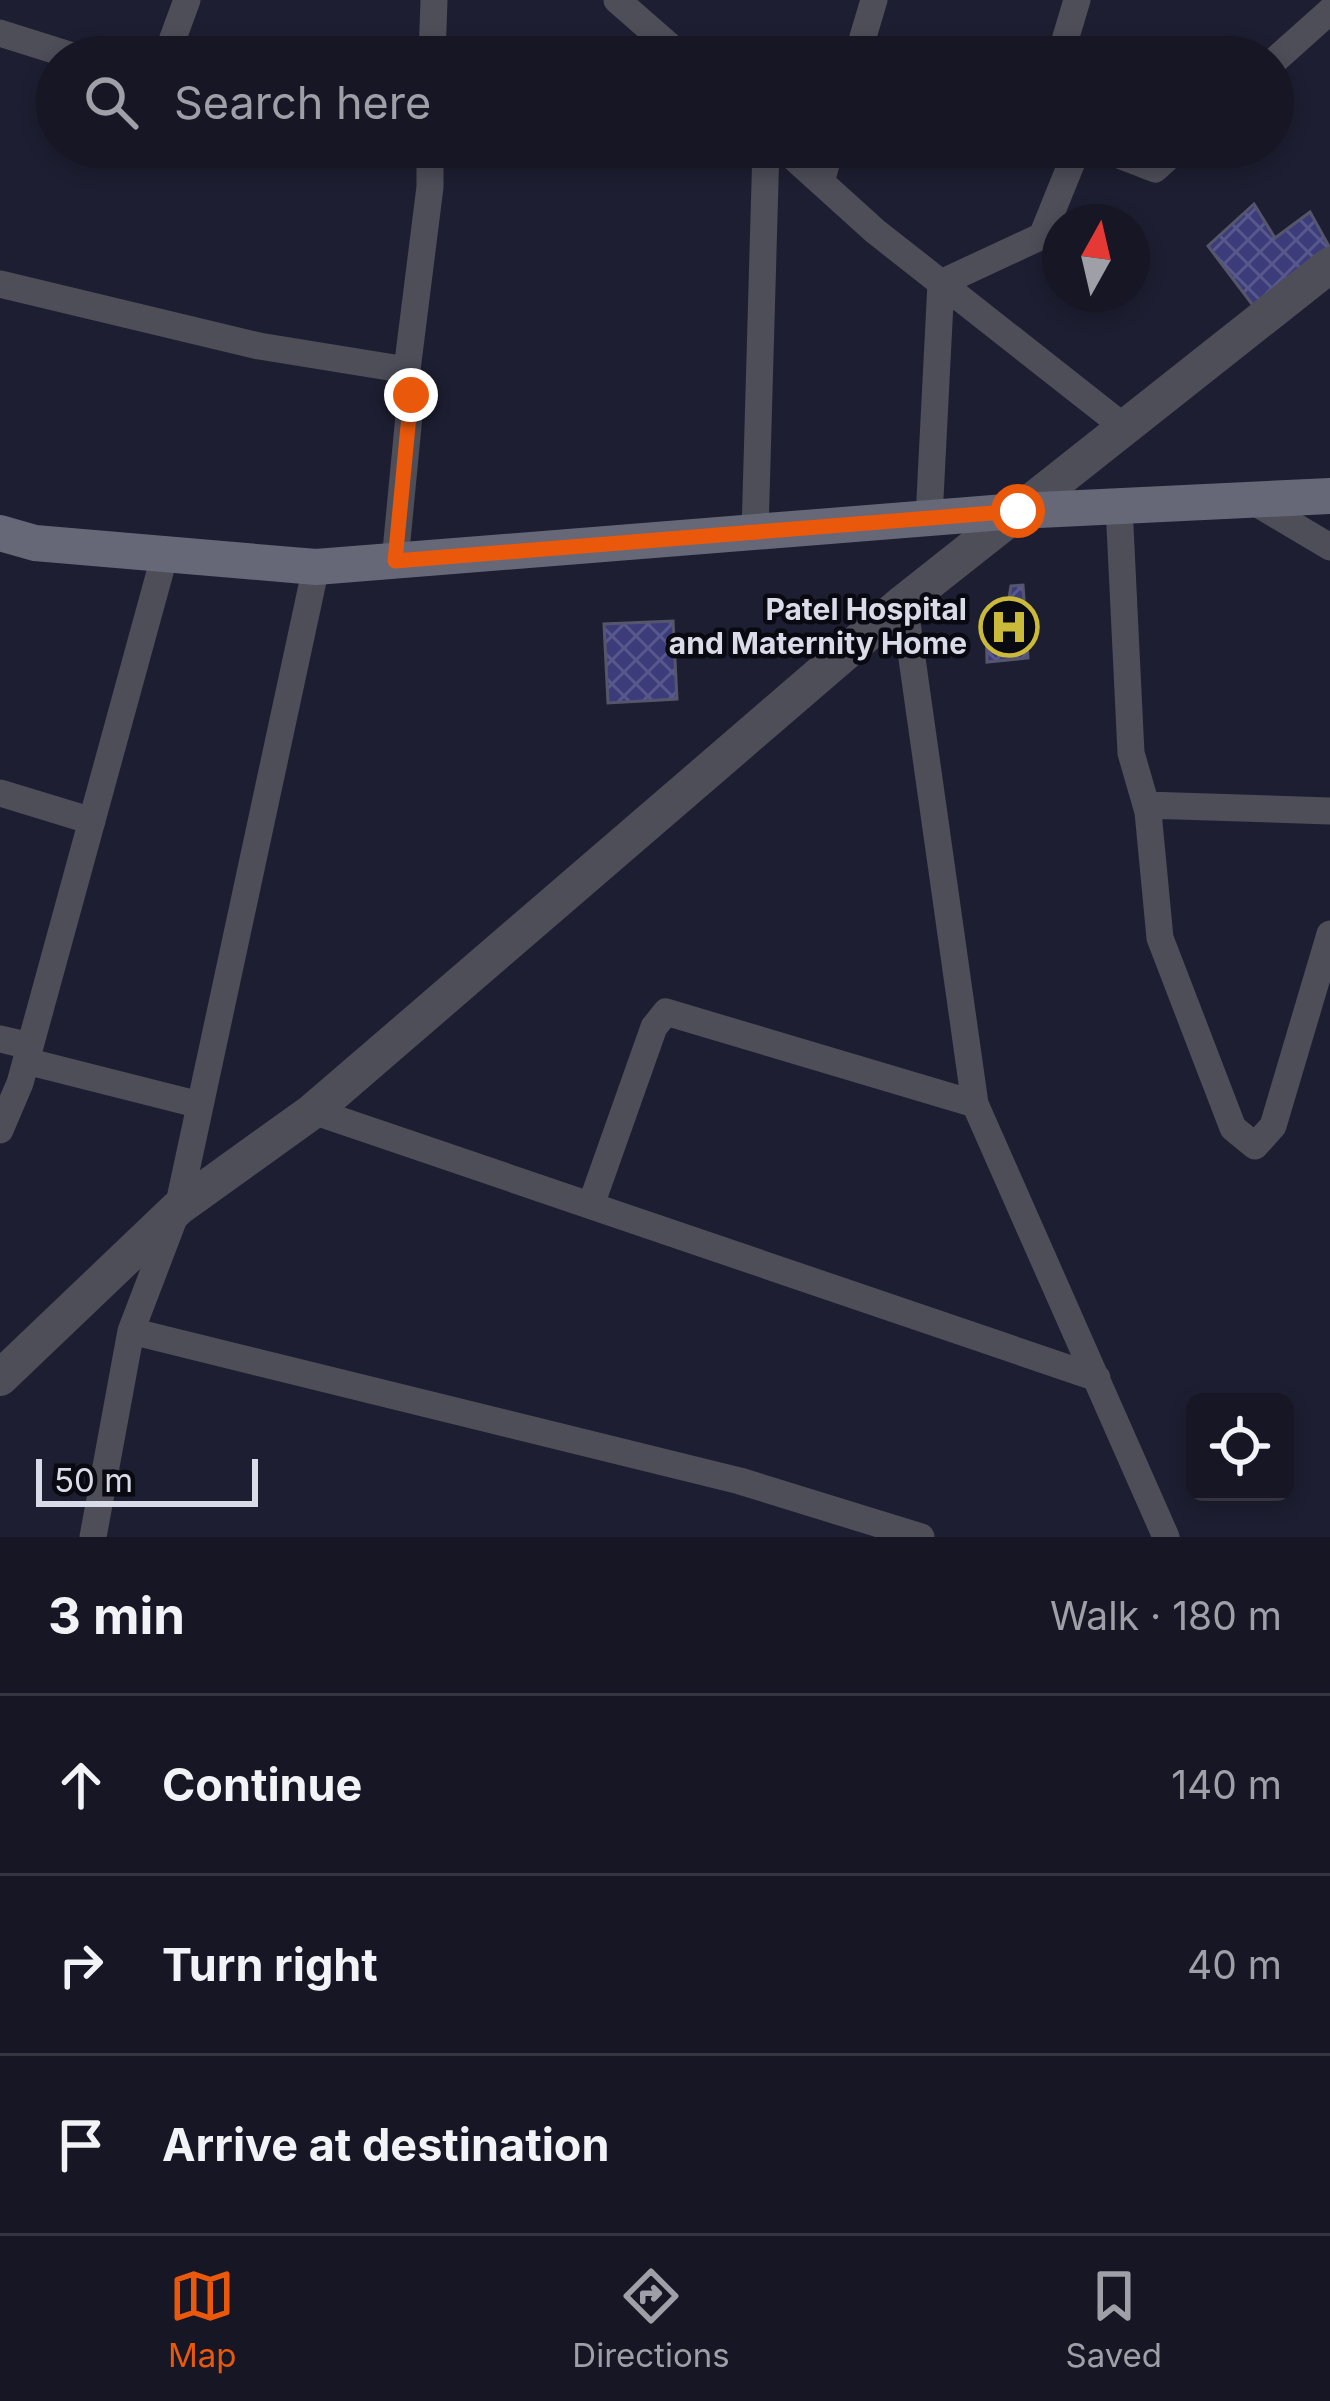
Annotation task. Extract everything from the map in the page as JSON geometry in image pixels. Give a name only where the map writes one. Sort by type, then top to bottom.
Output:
[{"type":"main road","points":[[0,533],[35,543],[316,567],[1018,511],[1330,496]]},
{"type":"street","points":[[174,36],[187,0]]},
{"type":"street","points":[[433,36],[434,0]]},
{"type":"street","points":[[617,0],[658,36]]},
{"type":"street","points":[[863,36],[874,0]]},
{"type":"street","points":[[1066,36],[1077,0]]},
{"type":"street","points":[[1294,43],[1330,11]]},
{"type":"street","points":[[0,33],[36,44]]},
{"type":"street","points":[[395,561],[411,395],[407,370],[430,168]]},
{"type":"street","points":[[755,532],[765,168]]},
{"type":"street","points":[[805,168],[1124,428]]},
{"type":"street","points":[[821,182],[825,168]]},
{"type":"street","points":[[941,283],[1042,236],[1070,168]]},
{"type":"street","points":[[0,1378],[178,1208],[313,1111],[904,602],[1330,265]]},
{"type":"street","points":[[929,518],[941,283]]},
{"type":"street","points":[[0,284],[259,346],[407,370]]},
{"type":"street","points":[[1250,500],[1330,547]]},
{"type":"street","points":[[1119,506],[1132,753],[1146,805],[1160,938],[1233,1128],[1255,1146],[1273,1126],[1330,934]]},
{"type":"street","points":[[0,1130],[28,1053],[165,554]]},
{"type":"street","points":[[92,1537],[131,1331],[178,1208],[316,567]]},
{"type":"street","points":[[904,602],[975,1105],[1166,1537]]},
{"type":"street","points":[[0,793],[92,821]]},
{"type":"street","points":[[1146,805],[1330,811]]},
{"type":"street","points":[[592,1202],[654,1027],[666,1012],[975,1105]]},
{"type":"street","points":[[0,1039],[28,1053],[200,1105]]},
{"type":"street","points":[[313,1111],[592,1202],[1097,1378]]},
{"type":"street","points":[[131,1331],[740,1481],[921,1537]]},
{"type":"building","points":[[1254,204],[1275,238],[1310,212],[1330,248],[1255,308],[1208,246]]},
{"type":"building","points":[[1023,585],[1028,658],[987,662],[986,614],[1009,598],[1011,586]]},
{"type":"building","points":[[673,621],[677,699],[608,703],[604,624]]},
{"type":"place","name":"Patel Hospital and Maternity Home","points":[[1009,627]]},
{"type":"route","points":[[411,395],[395,561],[1018,511]]}]
